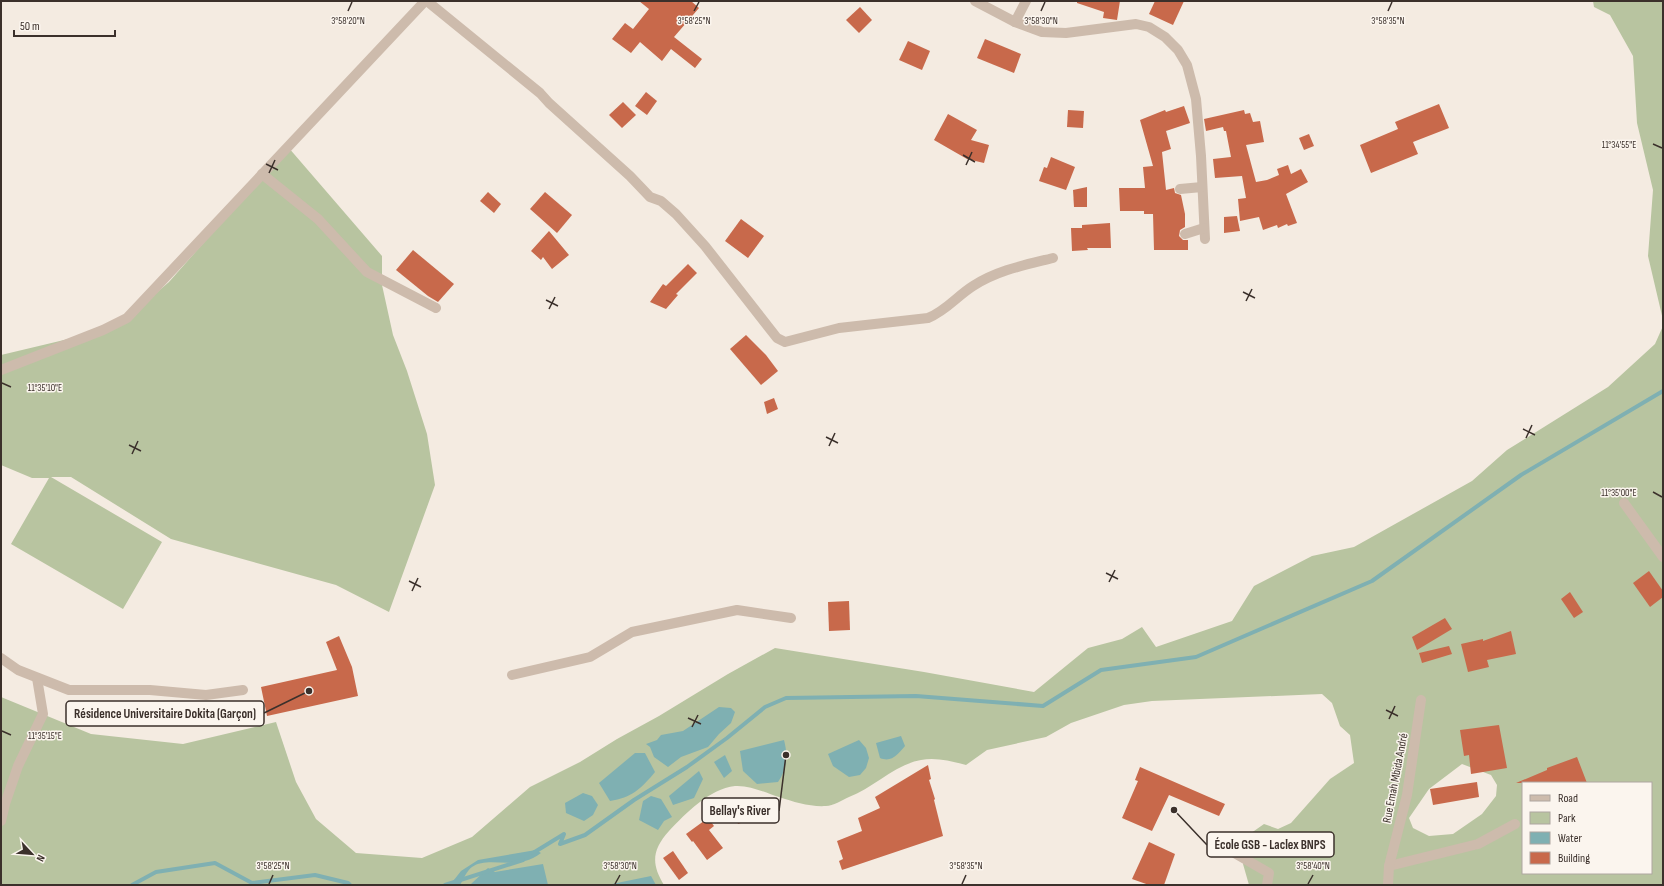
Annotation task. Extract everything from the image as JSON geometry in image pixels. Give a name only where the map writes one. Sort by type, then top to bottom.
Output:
[{"type":"street","points":[[1,370],[103,330],[127,318],[320,111],[426,1],[540,93],[549,103],[630,176],[650,197],[661,201],[676,214],[706,246],[777,338],[785,342],[839,328],[928,318],[938,314],[971,287],[989,276],[1005,270],[1053,258]]},
{"type":"street","points":[[975,1],[1015,22],[1042,32],[1066,33],[1136,24],[1149,27],[1165,37],[1178,50],[1187,65],[1196,99],[1201,156],[1205,239]]},
{"type":"street","points":[[1015,22],[1026,1]]},
{"type":"street","points":[[262,174],[318,218],[367,272],[436,308]]},
{"type":"street","points":[[1180,189],[1202,187]]},
{"type":"street","points":[[1185,234],[1204,228]]},
{"type":"street","points":[[1624,503],[1663,557]]},
{"type":"street","points":[[512,675],[590,657],[632,632],[722,613],[737,610],[790,618]]},
{"type":"street","points":[[1,658],[18,670],[69,690],[150,690],[206,695],[243,690]]},
{"type":"street","points":[[1,822],[5,804],[18,766],[43,714],[37,678]]},
{"type":"street","name":"Rue Emah Mbida André","points":[[1388,885],[1389,866],[1408,795],[1422,700]]},
{"type":"street","points":[[1389,866],[1478,844],[1515,824]]},
{"type":"street","points":[[1224,847],[1269,873],[1267,885]]},
{"type":"green space","points":[[1593,1],[1663,1],[1663,320],[1648,256],[1653,190],[1637,123],[1633,56],[1610,15],[1594,7]]},
{"type":"green space","points":[[288,147],[382,256],[382,285],[393,335],[407,371],[427,434],[435,485],[389,612],[336,585],[171,539],[71,477],[51,477],[162,542],[123,609],[11,544],[49,478],[32,478],[1,465],[1,355],[85,335],[126,319],[169,282]]},
{"type":"green space","points":[[1663,326],[1663,885],[1249,885],[1243,864],[1244,838],[1264,824],[1278,829],[1291,823],[1330,779],[1354,763],[1350,735],[1340,726],[1332,703],[1322,694],[1152,701],[1124,705],[1071,723],[1046,737],[987,750],[966,765],[938,759],[926,759],[912,762],[858,793],[829,806],[802,804],[741,786],[725,788],[699,803],[669,831],[659,844],[655,857],[655,864],[664,885],[1,885],[1,697],[91,734],[183,744],[276,722],[296,782],[316,819],[356,853],[422,858],[472,837],[530,787],[580,762],[728,674],[775,648],[924,672],[1034,692],[1088,648],[1122,639],[1142,627],[1156,647],[1232,621],[1254,586],[1312,556],[1354,547],[1472,481],[1507,450],[1608,387],[1655,344]],"holes":[[[1462,764],[1491,775],[1497,785],[1496,796],[1482,814],[1453,834],[1429,836],[1413,828],[1409,818],[1429,789]]]},
{"type":"water","points":[[719,707],[731,708],[735,712],[731,723],[708,747],[681,757],[668,767],[654,757],[650,747],[646,744],[657,740],[661,735],[683,731]]},
{"type":"water","points":[[901,736],[905,746],[900,752],[891,759],[880,758],[876,743]]},
{"type":"water","points":[[784,740],[786,762],[778,782],[757,784],[743,771],[740,751]]},
{"type":"water","points":[[859,740],[866,748],[869,758],[866,768],[860,775],[849,777],[833,766],[828,754]]},
{"type":"water","points":[[635,753],[645,753],[655,772],[641,787],[630,795],[610,801],[599,783]]},
{"type":"water","points":[[725,755],[732,771],[724,778],[714,762]]},
{"type":"water","points":[[699,771],[703,779],[694,798],[673,805],[669,796]]},
{"type":"water","points":[[583,793],[592,796],[598,805],[593,815],[584,821],[566,813],[565,803]]},
{"type":"water","points":[[651,796],[661,799],[672,817],[664,821],[658,830],[639,820],[643,801]]},
{"type":"water","points":[[536,850],[541,853],[532,859],[522,862],[487,862],[479,864],[468,870],[460,885],[450,885],[461,871],[478,860]]},
{"type":"water","points":[[543,864],[548,885],[471,884],[488,868],[495,872]]},
{"type":"water","points":[[651,876],[656,885],[612,885],[612,884]]},
{"type":"building","points":[[639,1],[691,1],[699,8],[674,37],[702,59],[695,68],[671,49],[662,61],[640,42],[631,53],[612,39],[625,23],[633,29],[649,9]]},
{"type":"building","points":[[1077,1],[1120,1],[1117,20],[1103,18],[1104,12],[1077,3]]},
{"type":"building","points":[[1155,1],[1184,1],[1173,25],[1149,14]]},
{"type":"building","points":[[860,7],[872,20],[859,33],[846,20]]},
{"type":"building","points":[[985,39],[1021,54],[1014,73],[977,58]]},
{"type":"building","points":[[908,41],[930,51],[922,70],[899,60]]},
{"type":"building","points":[[646,92],[657,101],[647,115],[635,106]]},
{"type":"building","points":[[623,102],[636,115],[622,128],[609,115]]},
{"type":"building","points":[[1439,104],[1449,128],[1413,142],[1418,154],[1371,173],[1360,145],[1398,129],[1395,122]]},
{"type":"building","points":[[1184,106],[1190,123],[1166,131],[1171,149],[1162,152],[1166,190],[1174,188],[1175,193],[1181,195],[1185,214],[1185,227],[1180,230],[1179,236],[1183,240],[1188,240],[1188,250],[1154,250],[1153,214],[1144,214],[1144,211],[1120,211],[1119,188],[1145,188],[1143,167],[1153,166],[1140,120],[1165,110],[1166,112]]},
{"type":"building","points":[[1068,110],[1084,111],[1083,128],[1067,127]]},
{"type":"building","points":[[1244,110],[1245,114],[1250,113],[1253,122],[1260,121],[1264,142],[1246,145],[1256,182],[1267,180],[1279,175],[1277,169],[1288,165],[1291,174],[1301,169],[1308,182],[1286,194],[1297,223],[1288,226],[1287,224],[1278,228],[1277,225],[1263,230],[1259,217],[1240,221],[1238,199],[1246,198],[1242,176],[1215,178],[1213,159],[1231,157],[1226,131],[1224,131],[1223,127],[1206,131],[1204,119]]},
{"type":"building","points":[[948,114],[977,130],[971,140],[989,145],[984,163],[967,159],[934,140]]},
{"type":"building","points":[[1309,134],[1314,146],[1304,150],[1299,138]]},
{"type":"building","points":[[1051,157],[1075,167],[1066,190],[1039,181],[1044,167],[1047,168]]},
{"type":"building","points":[[1087,187],[1087,207],[1074,207],[1073,190]]},
{"type":"building","points":[[488,192],[501,204],[494,213],[480,201]]},
{"type":"building","points":[[545,192],[572,215],[557,233],[530,209]]},
{"type":"building","points":[[1237,216],[1240,231],[1224,233],[1224,217]]},
{"type":"building","points":[[741,219],[764,236],[748,258],[725,241]]},
{"type":"building","points":[[1110,223],[1111,248],[1087,248],[1088,250],[1072,251],[1071,228],[1082,228],[1082,225]]},
{"type":"building","points":[[549,231],[569,255],[552,269],[543,257],[541,260],[531,251]]},
{"type":"building","points":[[413,250],[454,284],[438,302],[428,296],[396,270]]},
{"type":"building","points":[[688,264],[697,273],[676,294],[678,295],[666,309],[650,302],[663,284],[666,286]]},
{"type":"building","points":[[746,335],[766,355],[778,371],[761,385],[730,349]]},
{"type":"building","points":[[774,398],[778,409],[767,414],[764,402]]},
{"type":"building","points":[[1649,571],[1663,591],[1663,597],[1650,607],[1633,583]]},
{"type":"building","points":[[1570,592],[1583,612],[1574,618],[1561,599]]},
{"type":"building","points":[[849,601],[850,630],[829,631],[828,602]]},
{"type":"building","points":[[1445,618],[1452,629],[1417,650],[1412,637]]},
{"type":"building","points":[[1511,631],[1516,654],[1487,660],[1489,667],[1468,672],[1461,644],[1483,639],[1483,641]]},
{"type":"building","points":[[339,636],[352,667],[358,696],[267,716],[261,687],[337,670],[326,642]]},
{"type":"building","points":[[1449,646],[1452,654],[1422,663],[1419,653]]},
{"type":"building","points":[[1499,725],[1507,768],[1471,774],[1469,755],[1464,756],[1460,730]]},
{"type":"building","points":[[1577,757],[1587,782],[1516,783],[1547,770],[1547,768]]},
{"type":"building","points":[[928,765],[931,779],[929,780],[935,799],[943,836],[842,870],[839,861],[843,859],[837,841],[862,831],[858,818],[880,808],[875,797]]},
{"type":"building","points":[[1140,767],[1225,804],[1219,816],[1169,795],[1152,831],[1122,818],[1138,781],[1135,780]]},
{"type":"building","points":[[1477,782],[1479,797],[1433,805],[1430,789]]},
{"type":"building","points":[[745,809],[749,820],[738,824],[734,813]]},
{"type":"building","points":[[708,818],[714,826],[709,830],[723,848],[707,860],[686,834]]},
{"type":"building","points":[[1149,842],[1175,854],[1164,885],[1149,885],[1132,879]]},
{"type":"building","points":[[673,851],[688,873],[679,880],[663,858]]},
{"type":"waterway","points":[[533,853],[564,834],[560,844],[585,835],[634,800],[687,767],[727,738],[765,707],[786,698],[916,696],[1043,706],[1101,670],[1196,657],[1372,581],[1521,475],[1663,391]]},
{"type":"waterway","points":[[445,885],[523,860]]},
{"type":"waterway","points":[[132,885],[156,872],[215,863],[252,883],[315,875],[348,883],[350,885]]},
{"type":"place","name":"Résidence Universitaire Dokita (Garçon)","points":[[309,691]]},
{"type":"place","name":"Bellay's River","points":[[786,755]]},
{"type":"place","name":"École GSB - Laclex BNPS","points":[[1174,810]]}]
